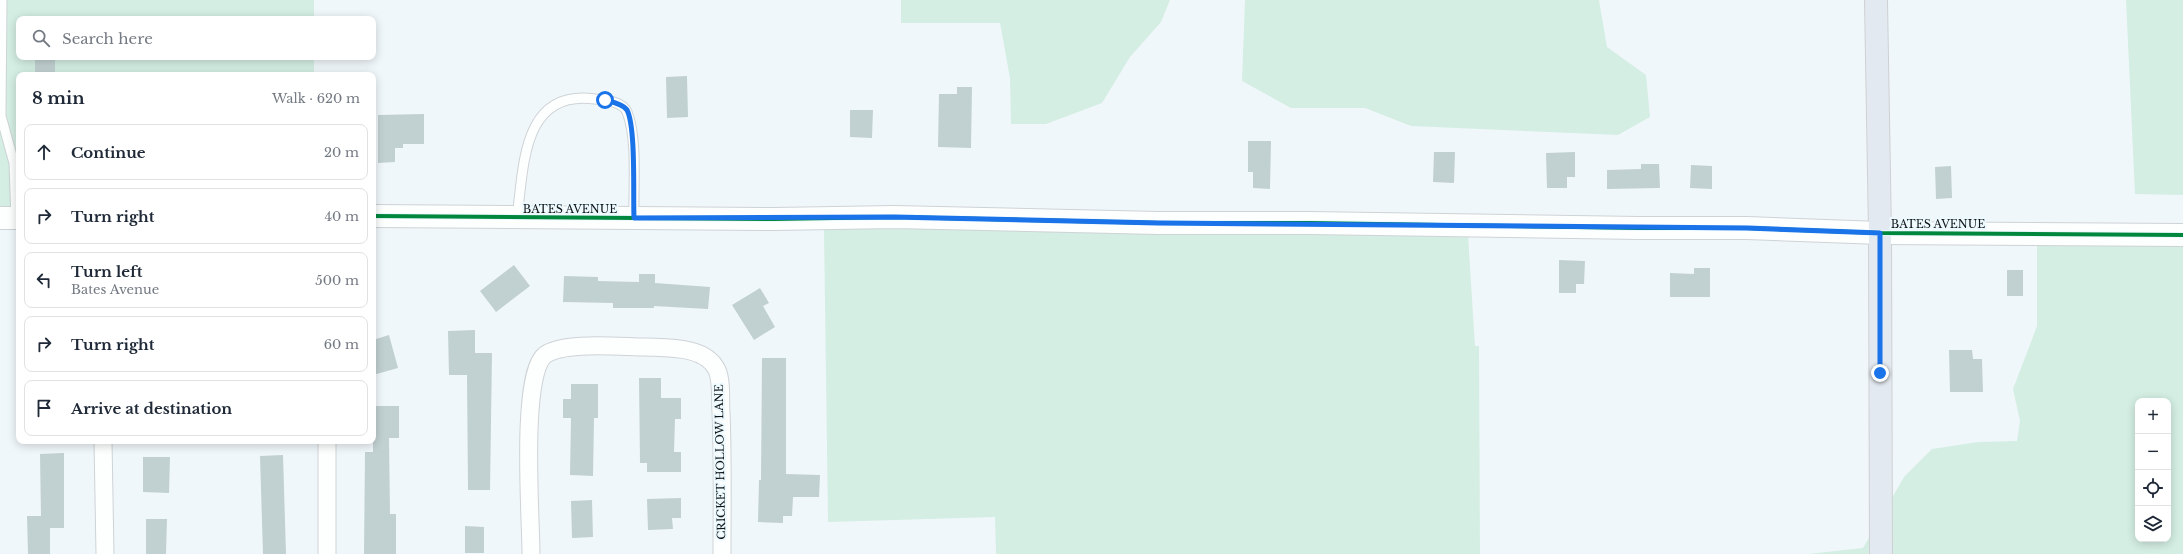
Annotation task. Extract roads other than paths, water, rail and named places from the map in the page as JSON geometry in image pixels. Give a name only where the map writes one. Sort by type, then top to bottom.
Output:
[{"type":"main road","points":[[1876,0],[1880,233],[1881,554]]},
{"type":"street","name":"BATES AVENUE","points":[[376,216],[634,218],[894,217],[1159,223],[1747,228],[1880,233],[2183,235]]},
{"type":"street","name":"CRICKET HOLLOW LANE","points":[[531,554],[528,413],[533,380],[540,359],[545,354],[557,349],[584,346],[682,350],[706,356],[713,363],[717,371],[720,391],[722,444],[722,554]]},
{"type":"street","points":[[103,444],[105,554]]},
{"type":"street","points":[[327,444],[327,554]]},
{"type":"lane","points":[[2,0],[2,116],[14,162],[12,218]]},
{"type":"lane","points":[[517,217],[525,157],[530,134],[536,123],[545,112],[557,103],[567,100],[587,98],[621,105],[627,110],[633,145],[634,218]]}]
